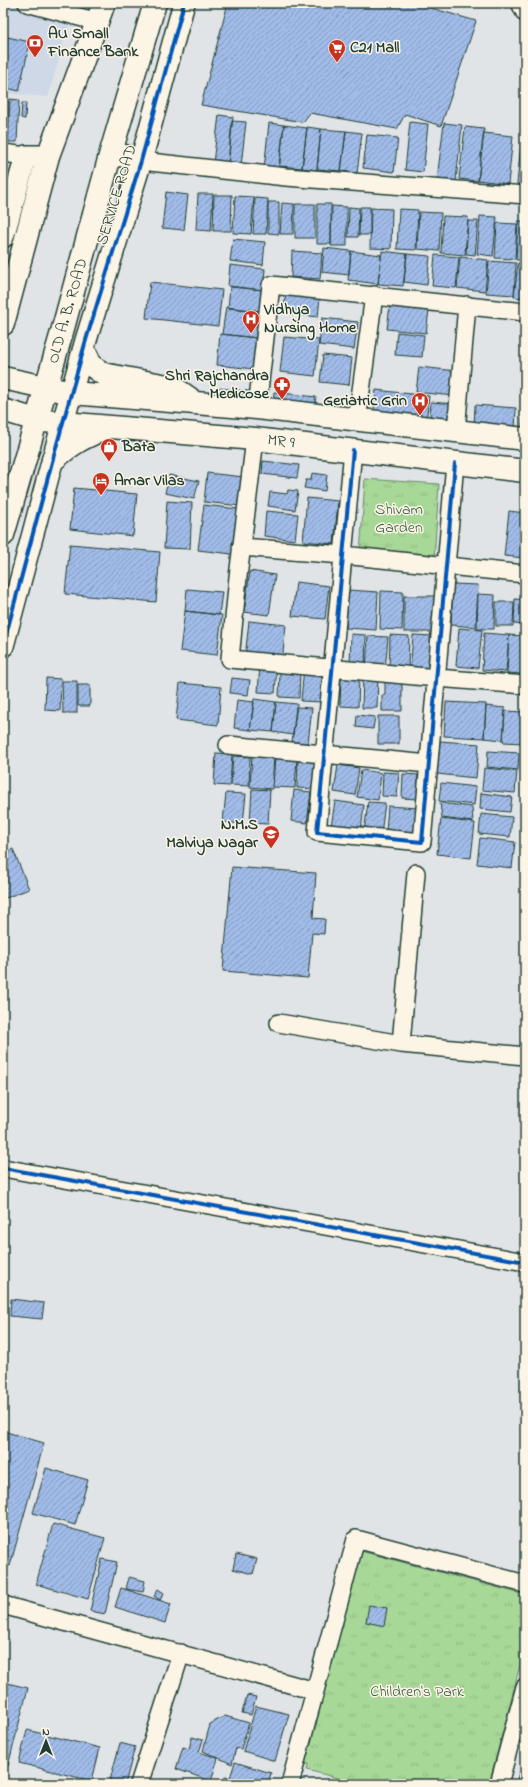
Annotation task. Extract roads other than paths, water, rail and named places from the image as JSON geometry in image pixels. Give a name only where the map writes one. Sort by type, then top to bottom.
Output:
[{"type":"main road","name":"OLD A. B. ROAD","points":[[36,420],[72,297],[111,152],[155,3]]},
{"type":"main road","points":[[3,324],[48,156],[101,13]]},
{"type":"main road","points":[[111,152],[141,161]]},
{"type":"main road","points":[[84,350],[91,365],[103,374],[173,387],[198,403]]},
{"type":"main road","name":"MR 9","points":[[3,378],[72,393],[257,408],[525,439]]},
{"type":"main road","name":"MR 9","points":[[3,410],[36,420],[255,439],[525,471]]},
{"type":"main road","points":[[3,535],[36,420]]},
{"type":"main road","points":[[53,460],[71,444],[83,437],[110,427]]},
{"type":"street","points":[[27,3],[101,13]]},
{"type":"street","name":"SERVICE ROAD","points":[[3,646],[63,423],[141,161],[184,3]]},
{"type":"street","points":[[520,3],[525,13]]},
{"type":"street","points":[[3,153],[26,156],[48,156]]},
{"type":"street","points":[[3,237],[26,156]]},
{"type":"street","points":[[141,161],[286,177],[525,195]]},
{"type":"street","points":[[257,408],[271,284],[525,312]]},
{"type":"street","points":[[357,420],[374,296]]},
{"type":"street","points":[[456,432],[467,305]]},
{"type":"street","points":[[255,439],[241,547],[230,658],[525,685]]},
{"type":"street","points":[[353,450],[333,668],[323,754],[317,832],[324,833],[422,842],[455,463]]},
{"type":"street","points":[[241,547],[343,555],[525,574]]},
{"type":"street","points":[[228,745],[429,764]]},
{"type":"street","points":[[401,1044],[416,873]]},
{"type":"street","points":[[279,1023],[401,1044],[525,1056]]},
{"type":"street","points":[[3,1168],[525,1262]]},
{"type":"street","points":[[290,1784],[356,1539],[524,1586]]},
{"type":"street","points":[[3,1605],[315,1691]]},
{"type":"street","points":[[139,1784],[181,1653]]},
{"type":"street","points":[[499,1784],[525,1687]]},
{"type":"place","name":"AU Small Finance Bank","points":[[35,58]]},
{"type":"place","name":"C21 Mall","points":[[337,63]]},
{"type":"place","name":"Vidhya Nursing Home","points":[[251,334]]},
{"type":"place","name":"Shri Rajchandra Medicose","points":[[282,400]]},
{"type":"place","name":"Geriatric Grin","points":[[420,416]]},
{"type":"place","name":"Bata","points":[[109,462]]},
{"type":"place","name":"Amar Vilas","points":[[101,496]]},
{"type":"place","name":"N.M.S Malviya Nagar","points":[[271,849]]},
{"type":"park label","name":"Shivam Garden","points":[[399,519]]},
{"type":"park label","name":"Children's Park","points":[[417,1692]]}]
